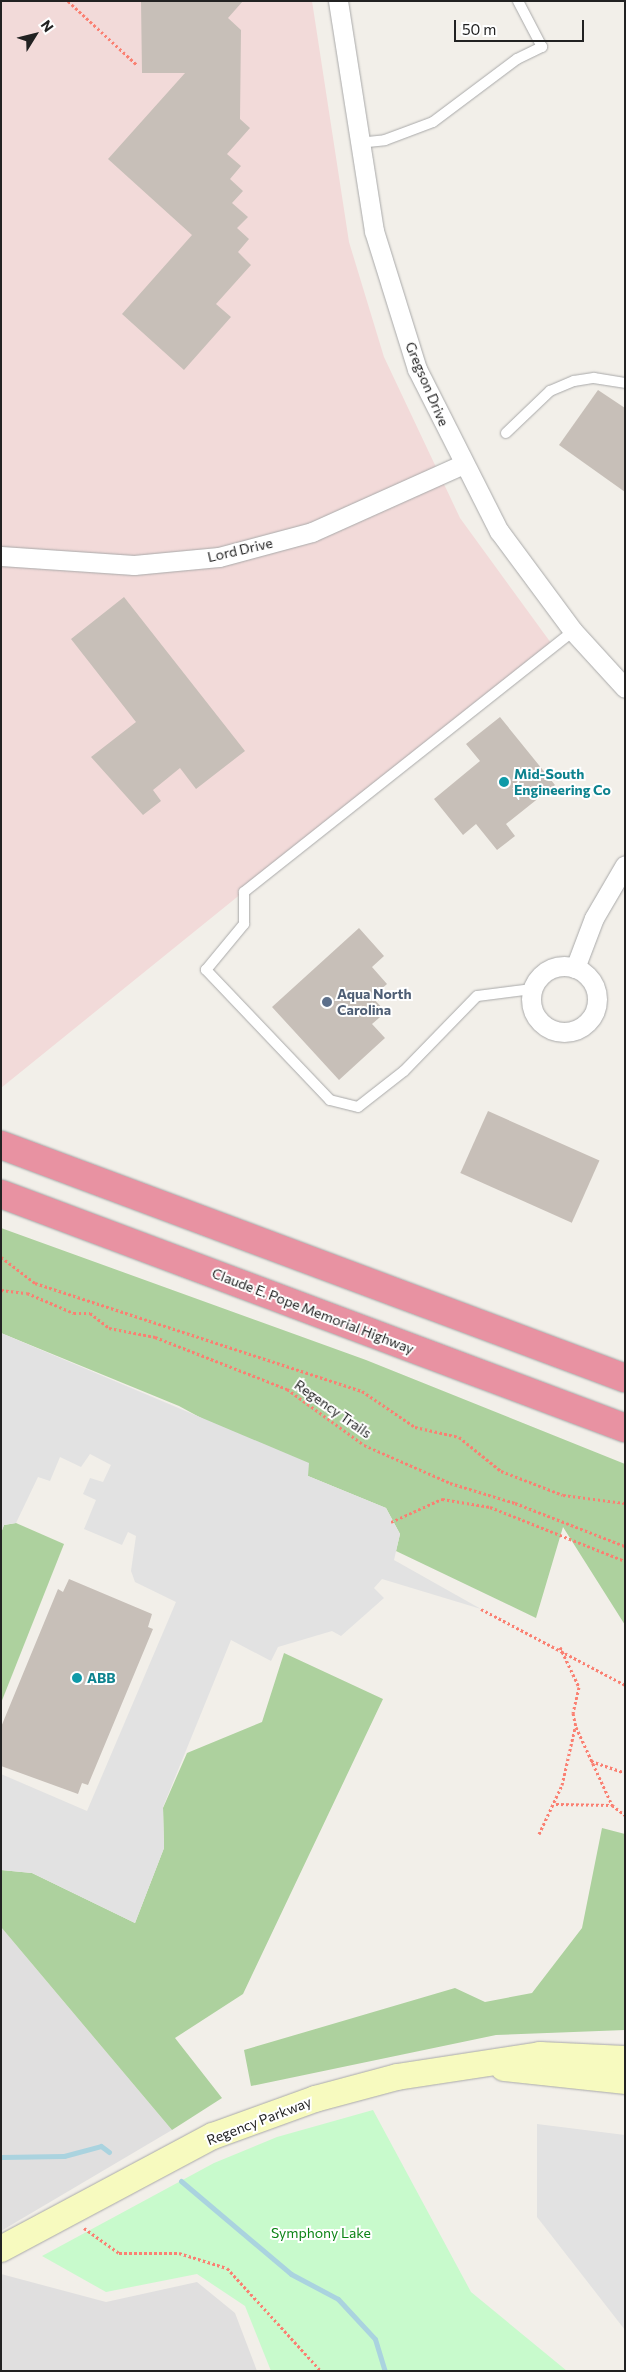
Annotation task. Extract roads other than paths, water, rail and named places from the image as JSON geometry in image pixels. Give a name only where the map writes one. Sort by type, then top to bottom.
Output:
[{"type":"highway","points":[[1,1145],[625,1378]]},
{"type":"highway","name":"Claude E. Pope Memorial Highway","points":[[1,1194],[625,1428]]},
{"type":"street","name":"Gregson Drive","points":[[338,1],[358,143],[390,289],[418,369],[463,464],[499,531],[572,631],[625,688]]},
{"type":"street","name":"Lord Drive","points":[[1,556],[134,565],[219,557],[312,532],[463,464]]},
{"type":"street","points":[[575,968],[594,918],[625,865]]},
{"type":"street","points":[[575,968],[592,983],[596,1005],[593,1016],[576,1030],[554,1031],[544,1026],[532,1009],[532,989],[545,972],[575,968]]},
{"type":"street","name":"Regency Parkway","points":[[1,2249],[213,2136],[388,2079],[540,2055],[625,2059]]},
{"type":"street","name":"Regency Parkway","points":[[479,2064],[625,2081]]},
{"type":"lane","points":[[358,143],[385,140],[433,122],[517,58],[542,47],[518,1]]},
{"type":"lane","points":[[506,433],[550,391],[574,381],[594,378],[625,383]]},
{"type":"lane","points":[[532,989],[478,996],[404,1071],[358,1107],[330,1100],[206,970],[244,924],[244,892],[572,631]]},
{"type":"waterway","points":[[1,2157],[64,2156],[101,2146],[109,2152]]},
{"type":"waterway","points":[[181,2181],[291,2274],[338,2299],[375,2339],[385,2371]]},
{"type":"place","name":"Mid-South Engineering Co","points":[[504,782]]},
{"type":"place","name":"Aqua North Carolina","points":[[327,1002]]},
{"type":"place","name":"ABB","points":[[77,1678]]},
{"type":"park label","name":"Symphony Lake","points":[[321,2233]]}]
